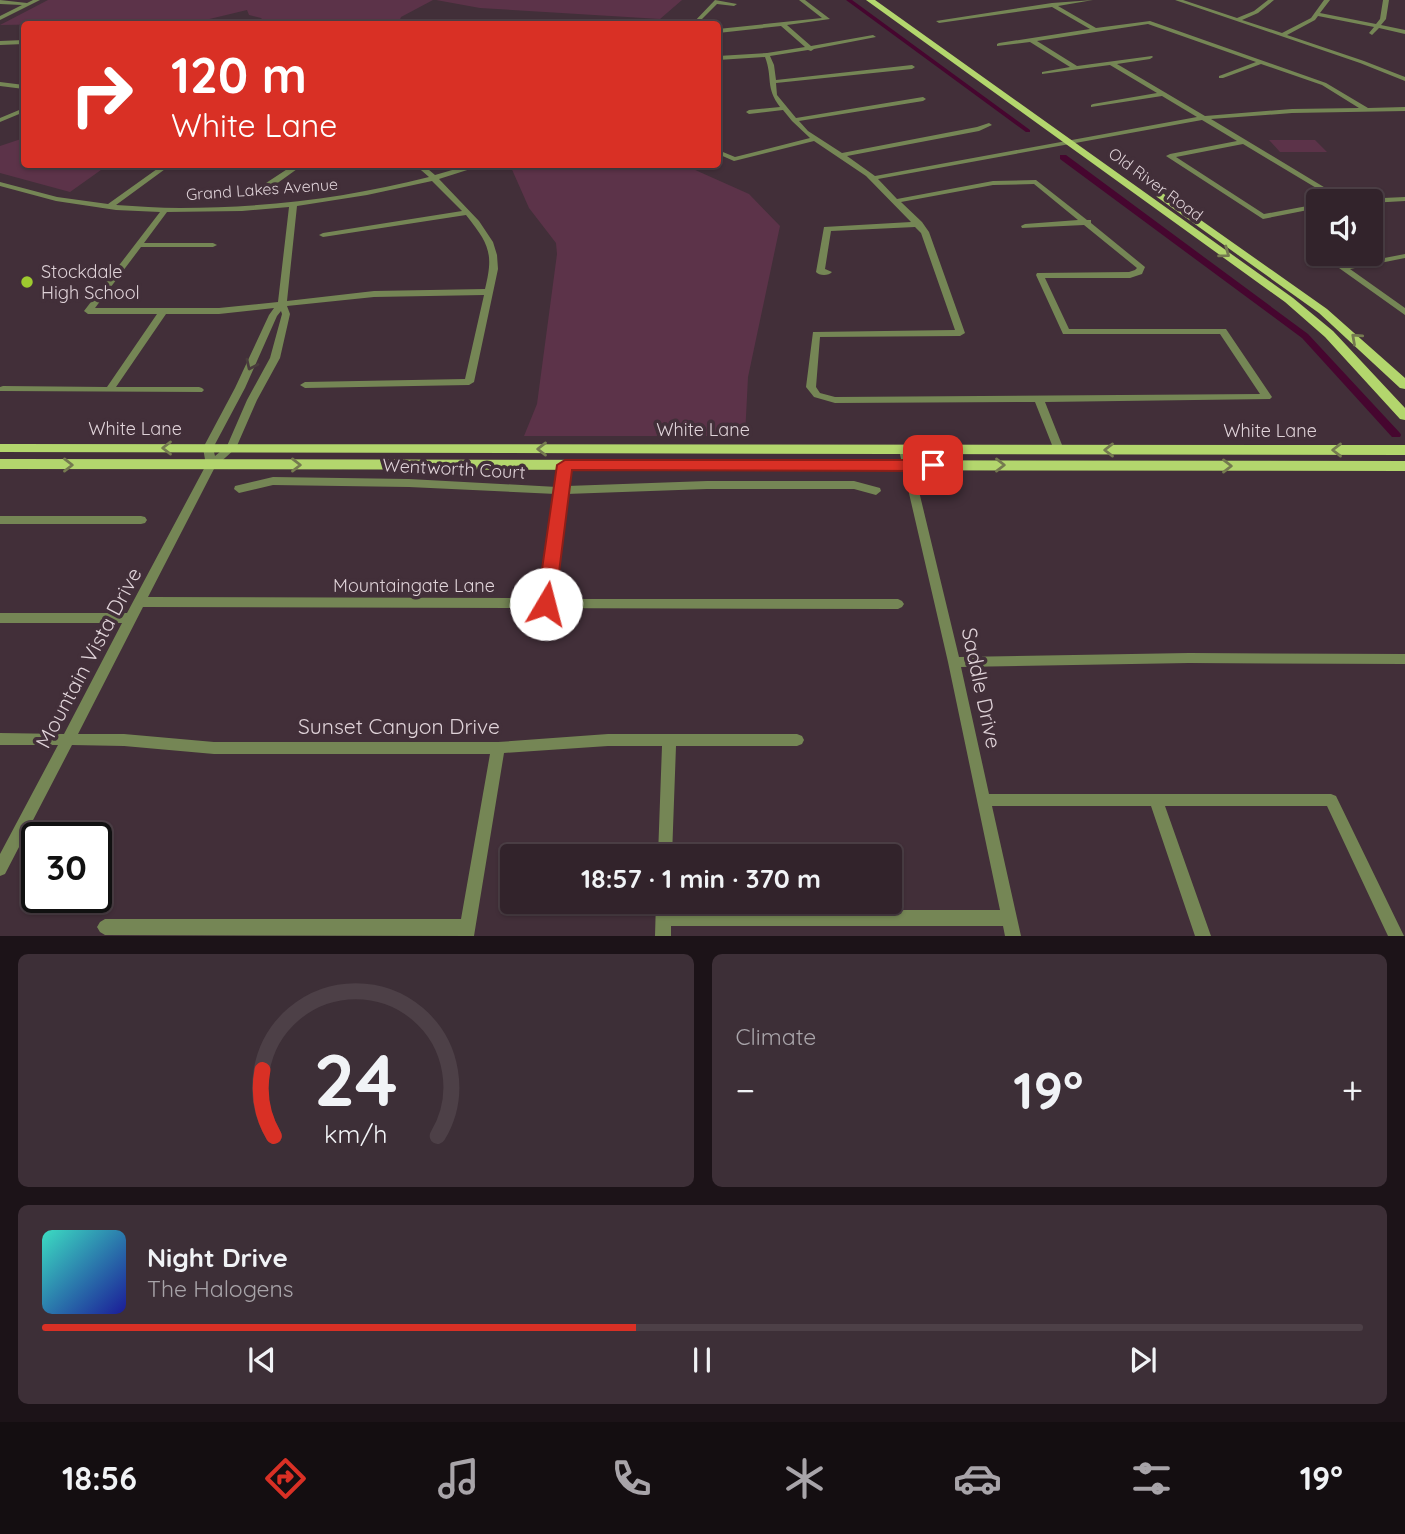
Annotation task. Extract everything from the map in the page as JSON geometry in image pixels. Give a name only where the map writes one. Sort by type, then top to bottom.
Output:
[{"type":"main road","name":"Old River Road","points":[[870,0],[1306,313],[1352,357],[1405,416]]},
{"type":"main road","name":"Old River Road","points":[[881,0],[1314,304],[1358,340],[1405,385]]},
{"type":"main road","name":"White Lane","points":[[0,448],[1405,450]]},
{"type":"main road","points":[[565,465],[575,457],[643,455],[658,450]]},
{"type":"main road","points":[[1157,466],[1159,457],[1206,454],[1216,450]]},
{"type":"main road","name":"White Lane","points":[[0,464],[1405,466]]},
{"type":"street","points":[[0,18],[37,0]]},
{"type":"street","points":[[721,31],[827,19],[802,0]]},
{"type":"street","points":[[939,21],[1090,0]]},
{"type":"street","points":[[1178,0],[1405,79]]},
{"type":"street","points":[[1237,20],[1256,12],[1271,0]]},
{"type":"street","points":[[1282,35],[1318,14],[1326,0]]},
{"type":"street","points":[[1372,33],[1385,12],[1386,0]]},
{"type":"street","points":[[697,21],[717,1],[734,4]]},
{"type":"street","points":[[0,2],[29,4]]},
{"type":"street","points":[[1052,5],[1095,30]]},
{"type":"street","points":[[1318,14],[1405,32]]},
{"type":"street","points":[[999,44],[1148,22],[1337,90],[1366,109]]},
{"type":"street","points":[[783,25],[811,49]]},
{"type":"street","points":[[721,58],[811,49],[873,37]]},
{"type":"street","points":[[1031,40],[1076,68]]},
{"type":"street","points":[[0,43],[21,42]]},
{"type":"street","points":[[767,55],[771,65],[774,95],[794,120],[871,176],[896,201],[919,224],[931,246],[960,333],[816,334],[811,387],[817,395],[835,400],[1267,397],[1223,331],[1066,332],[1040,275],[1127,275],[1139,272],[1141,267],[1036,182],[993,183],[896,201]]},
{"type":"street","points":[[1044,74],[1150,57]]},
{"type":"street","points":[[1221,77],[1261,62]]},
{"type":"street","points":[[1111,63],[1323,189]]},
{"type":"street","points":[[772,82],[912,66]]},
{"type":"street","points":[[0,84],[21,87]]},
{"type":"street","points":[[1093,106],[1163,94]]},
{"type":"street","points":[[794,120],[923,99]]},
{"type":"street","points":[[749,112],[784,108]]},
{"type":"street","points":[[871,176],[1009,148],[1020,149],[1203,118],[1292,110],[1405,109]]},
{"type":"street","points":[[0,120],[21,111]]},
{"type":"street","points":[[842,155],[989,125]]},
{"type":"street","points":[[721,153],[734,159],[816,138]]},
{"type":"street","points":[[1243,142],[1170,156],[1264,217],[1306,208]]},
{"type":"street","points":[[871,176],[1015,153],[1020,149]]},
{"type":"street","points":[[110,206],[163,168]]},
{"type":"street","points":[[269,185],[295,168]]},
{"type":"street","points":[[305,385],[469,382],[494,269],[493,250],[484,233],[421,168]]},
{"type":"street","name":"Grand Lakes Avenue","points":[[0,184],[52,197],[110,206],[166,209],[293,204],[434,179],[471,168]]},
{"type":"street","points":[[1383,200],[1405,199]]},
{"type":"street","name":"Mountain Vista Drive","points":[[0,869],[211,465],[231,448],[252,400],[275,358],[286,314],[282,304],[293,204]]},
{"type":"street","points":[[166,209],[88,311],[219,311],[374,294],[489,292]]},
{"type":"street","points":[[323,235],[466,214]]},
{"type":"street","points":[[1025,226],[1088,222]]},
{"type":"street","points":[[828,272],[820,272],[827,229],[919,224]]},
{"type":"street","points":[[139,245],[213,245]]},
{"type":"street","points":[[1405,256],[1343,268],[1405,312]]},
{"type":"street","name":"Mountain Vista Drive","points":[[208,448],[240,388],[273,315],[282,304]]},
{"type":"street","points":[[110,389],[163,311]]},
{"type":"street","points":[[3,389],[199,390]]},
{"type":"street","points":[[1039,399],[1059,450]]},
{"type":"street","points":[[208,448],[211,465]]},
{"type":"street","name":"Saddle Drive","points":[[904,450],[954,662],[1013,936]]},
{"type":"street","points":[[546,604],[565,465]]},
{"type":"street","name":"Wentworth Court","points":[[239,488],[273,481],[409,483],[562,491],[854,485],[877,491]]},
{"type":"street","points":[[0,520],[141,520]]},
{"type":"street","name":"Mountaingate Lane","points":[[140,602],[898,604]]},
{"type":"street","points":[[0,618],[131,618]]},
{"type":"street","points":[[954,662],[1189,658],[1405,659]]},
{"type":"street","name":"Sunset Canyon Drive","points":[[0,739],[124,740],[214,748],[498,748],[608,740],[797,740]]},
{"type":"street","points":[[665,844],[669,740]]},
{"type":"street","points":[[105,926],[467,931],[498,748]]},
{"type":"street","points":[[984,800],[1331,800],[1396,936]]},
{"type":"street","points":[[1156,800],[1203,936]]},
{"type":"street","points":[[663,936],[664,914]]},
{"type":"street","points":[[856,914],[1009,918]]},
{"type":"shaded area","points":[[48,0],[433,0],[401,17],[399,21],[264,21],[249,15],[247,10],[201,21],[21,21],[21,25],[0,25]]},
{"type":"shaded area","points":[[436,0],[682,0],[660,19],[480,8]]},
{"type":"shaded area","points":[[21,139],[21,168],[104,168],[70,192],[0,173],[0,146]]},
{"type":"shaded area","points":[[1269,140],[1315,140],[1327,152],[1280,152]]},
{"type":"shaded area","points":[[511,168],[691,168],[749,194],[780,226],[748,377],[745,436],[524,436],[537,404],[557,254],[556,243],[529,208]]},
{"type":"waterway","points":[[849,0],[1028,131]]},
{"type":"waterway","points":[[1063,157],[1305,336],[1396,435]]},
{"type":"place","name":"Stockdale High School","points":[[27,282]]},
{"type":"route","points":[[546,604],[565,465],[933,465]]}]
